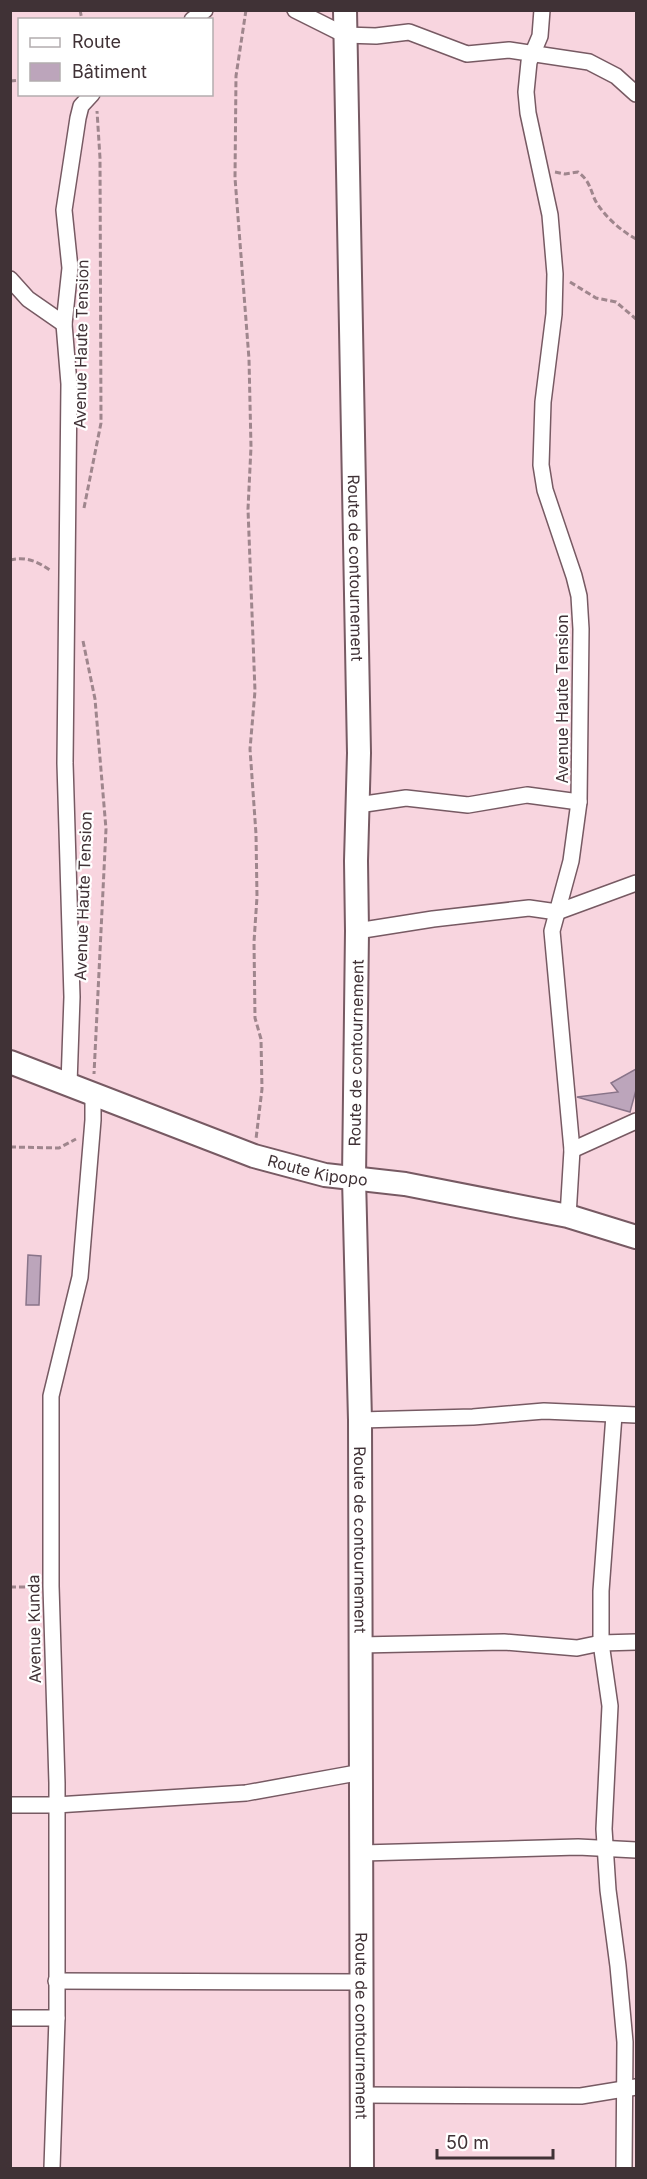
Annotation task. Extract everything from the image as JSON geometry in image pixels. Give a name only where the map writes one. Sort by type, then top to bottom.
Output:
[{"type":"street","points":[[295,10],[345,35],[376,36],[408,32],[467,54],[509,50],[589,62],[616,76],[636,94]]},
{"type":"street","name":"Route de contournement","points":[[345,10],[359,741],[354,1178],[360,1420],[362,2169]]},
{"type":"street","name":"Avenue Haute Tension","points":[[542,10],[540,36],[529,62],[526,92],[528,113],[550,215],[555,274],[554,314],[545,373],[540,452],[543,484],[574,576],[581,609],[579,802],[571,861],[552,940],[572,1150],[568,1216]]},
{"type":"street","points":[[69,1084],[72,997],[65,763],[69,384],[64,324],[70,268],[64,210],[81,106],[94,100]]},
{"type":"street","points":[[10,279],[28,299],[64,324]]},
{"type":"street","points":[[357,805],[406,798],[468,804],[526,795],[579,802]]},
{"type":"street","points":[[357,931],[433,919],[529,908],[557,912],[636,883]]},
{"type":"street","name":"Route Kipopo","points":[[10,1062],[254,1155],[325,1175],[432,1188],[568,1216],[636,1236]]},
{"type":"street","name":"Avenue Kunda","points":[[52,2169],[57,2018],[57,1805],[51,1586],[51,1396],[80,1276],[93,1120],[93,1092]]},
{"type":"street","points":[[572,1150],[636,1121]]},
{"type":"street","points":[[360,1420],[472,1417],[544,1411],[636,1415]]},
{"type":"street","points":[[614,1415],[601,1591],[601,1643],[610,1706],[604,1829],[608,1890],[631,2087],[624,2169]]},
{"type":"street","points":[[360,1645],[504,1642],[577,1648],[601,1643],[636,1642]]},
{"type":"street","points":[[10,1805],[57,1805],[246,1793],[362,1772]]},
{"type":"street","points":[[362,1853],[578,1847],[636,1850]]},
{"type":"street","points":[[56,1981],[361,1982]]},
{"type":"street","points":[[10,2018],[57,2018]]},
{"type":"street","points":[[362,2095],[581,2096],[631,2087]]},
{"type":"path","points":[[246,10],[236,76],[235,178],[249,360],[251,447],[248,509],[255,691],[250,749],[256,834],[255,1018],[261,1040],[262,1089],[254,1155]]},
{"type":"path","name":"Avenue Haute Tension","points":[[82,517],[101,423],[100,158],[94,100]]},
{"type":"path","points":[[538,157],[556,173],[578,172],[587,179],[596,201],[609,218],[627,235],[636,239]]},
{"type":"path","points":[[555,274],[596,298],[616,302],[636,319]]},
{"type":"path","points":[[10,560],[19,558],[39,562],[66,584]]},
{"type":"path","name":"Avenue Haute Tension","points":[[82,641],[95,699],[106,829],[93,1092]]},
{"type":"path","points":[[10,1147],[58,1148],[79,1137],[93,1120]]},
{"type":"path","points":[[10,1587],[51,1586]]},
{"type":"building","points":[[636,1069],[636,1090],[630,1112],[577,1097],[618,1092],[611,1083]]},
{"type":"building","points":[[28,1255],[41,1256],[39,1305],[26,1305]]}]
